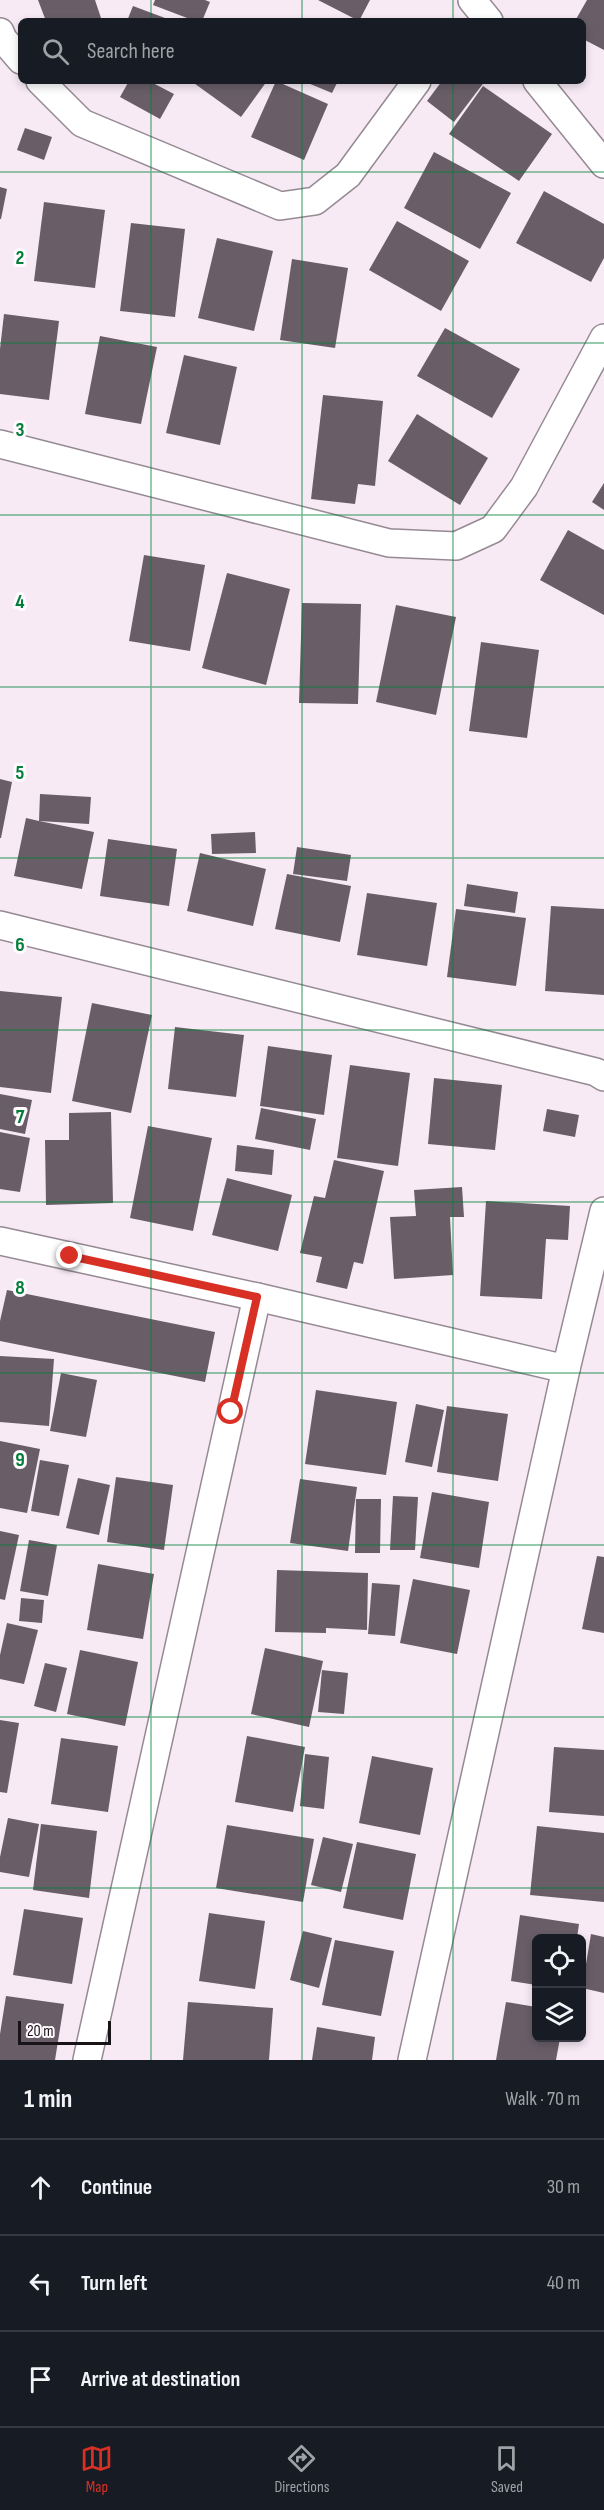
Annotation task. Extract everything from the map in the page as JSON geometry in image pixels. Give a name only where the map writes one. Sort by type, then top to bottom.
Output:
[{"type":"street","points":[[0,32],[18,56]]},
{"type":"street","points":[[43,84],[82,123],[280,206],[315,201],[348,175],[415,84]]},
{"type":"street","points":[[539,84],[604,164]]},
{"type":"street","points":[[0,444],[389,543],[456,546],[493,529],[524,487],[604,338]]},
{"type":"street","points":[[0,925],[597,1072],[604,1077]]},
{"type":"street","points":[[412,2060],[566,1369],[604,1211]]},
{"type":"street","points":[[0,1241],[257,1297],[566,1369]]},
{"type":"street","points":[[87,2060],[257,1297]]},
{"type":"building","points":[[38,0],[95,0],[101,18],[45,18]]},
{"type":"building","points":[[155,0],[205,0],[210,2],[203,18],[187,18],[153,5]]},
{"type":"building","points":[[318,0],[370,0],[361,18],[353,18]]},
{"type":"building","points":[[587,0],[604,0],[604,50],[586,41],[586,18],[577,18]]},
{"type":"building","points":[[133,6],[165,18],[128,18]]},
{"type":"building","points":[[127,84],[155,84],[174,94],[160,119],[120,97]]},
{"type":"building","points":[[195,84],[265,84],[241,117]]},
{"type":"building","points":[[275,84],[283,84],[328,104],[304,160],[251,137]]},
{"type":"building","points":[[310,84],[336,84],[332,93]]},
{"type":"building","points":[[440,84],[483,84],[454,122],[427,101]]},
{"type":"building","points":[[483,86],[552,134],[519,181],[449,134]]},
{"type":"building","points":[[25,128],[52,137],[44,160],[17,150]]},
{"type":"building","points":[[434,152],[511,193],[480,249],[404,208]]},
{"type":"building","points":[[0,187],[7,189],[1,219],[0,219]]},
{"type":"building","points":[[544,191],[604,224],[604,258],[591,282],[516,243]]},
{"type":"building","points":[[44,202],[105,210],[95,288],[34,281]]},
{"type":"building","points":[[397,221],[469,261],[441,311],[369,270]]},
{"type":"building","points":[[131,223],[185,229],[175,317],[120,311]]},
{"type":"building","points":[[217,238],[273,251],[254,331],[198,318]]},
{"type":"building","points":[[292,259],[348,268],[335,348],[280,340]]},
{"type":"building","points":[[4,314],[59,321],[49,400],[0,394],[0,349]]},
{"type":"building","points":[[445,328],[520,369],[492,418],[417,376]]},
{"type":"building","points":[[100,336],[157,347],[141,424],[85,414]]},
{"type":"building","points":[[184,355],[237,367],[220,445],[166,433]]},
{"type":"building","points":[[323,395],[383,401],[375,486],[358,484],[355,504],[311,499]]},
{"type":"building","points":[[417,414],[488,458],[460,505],[388,461]]},
{"type":"building","points":[[604,483],[604,510],[592,502]]},
{"type":"building","points":[[568,530],[604,550],[604,615],[540,580]]},
{"type":"building","points":[[144,555],[205,565],[190,651],[129,641]]},
{"type":"building","points":[[227,573],[290,589],[266,685],[202,668]]},
{"type":"building","points":[[302,603],[361,604],[358,704],[299,703]]},
{"type":"building","points":[[396,605],[456,617],[436,715],[376,702]]},
{"type":"building","points":[[481,642],[539,650],[527,738],[469,731]]},
{"type":"building","points":[[0,779],[12,782],[1,838],[0,838]]},
{"type":"building","points":[[40,794],[91,797],[89,824],[39,821]]},
{"type":"building","points":[[26,818],[94,832],[82,889],[14,876]]},
{"type":"building","points":[[255,832],[256,853],[212,854],[211,834]]},
{"type":"building","points":[[108,839],[177,849],[169,906],[100,896]]},
{"type":"building","points":[[297,847],[351,855],[347,881],[293,874]]},
{"type":"building","points":[[200,853],[266,869],[253,926],[187,911]]},
{"type":"building","points":[[287,874],[351,886],[340,942],[275,929]]},
{"type":"building","points":[[467,884],[518,892],[515,913],[464,906]]},
{"type":"building","points":[[367,893],[437,903],[427,966],[357,955]]},
{"type":"building","points":[[551,906],[604,909],[604,995],[545,991]]},
{"type":"building","points":[[456,909],[526,918],[516,986],[447,977]]},
{"type":"building","points":[[0,991],[62,997],[51,1093],[0,1087]]},
{"type":"building","points":[[92,1003],[152,1015],[131,1113],[72,1101]]},
{"type":"building","points":[[175,1027],[244,1035],[236,1097],[168,1089]]},
{"type":"building","points":[[268,1046],[332,1055],[324,1115],[260,1106]]},
{"type":"building","points":[[350,1065],[410,1073],[398,1166],[337,1158]]},
{"type":"building","points":[[434,1078],[502,1085],[495,1150],[428,1144]]},
{"type":"building","points":[[0,1094],[32,1100],[25,1134],[0,1129]]},
{"type":"building","points":[[261,1108],[316,1119],[310,1150],[255,1139]]},
{"type":"building","points":[[547,1109],[579,1115],[575,1137],[543,1131]]},
{"type":"building","points":[[111,1112],[113,1203],[46,1205],[45,1140],[69,1140],[69,1113]]},
{"type":"building","points":[[148,1126],[212,1138],[193,1231],[130,1218]]},
{"type":"building","points":[[0,1132],[30,1138],[20,1192],[0,1189]]},
{"type":"building","points":[[237,1145],[274,1150],[272,1175],[235,1171]]},
{"type":"building","points":[[334,1160],[384,1171],[363,1264],[354,1262],[347,1289],[316,1282],[322,1257],[300,1253],[314,1196],[325,1198]]},
{"type":"building","points":[[227,1178],[292,1195],[278,1251],[212,1235]]},
{"type":"building","points":[[462,1187],[464,1217],[450,1217],[453,1275],[394,1279],[390,1217],[416,1216],[414,1190]]},
{"type":"building","points":[[486,1201],[570,1206],[568,1240],[546,1239],[542,1299],[480,1296]]},
{"type":"building","points":[[7,1290],[215,1332],[205,1382],[0,1341],[0,1321]]},
{"type":"building","points":[[0,1356],[54,1359],[49,1426],[0,1422]]},
{"type":"building","points":[[61,1373],[97,1380],[86,1437],[50,1431]]},
{"type":"building","points":[[316,1390],[397,1402],[386,1475],[305,1464]]},
{"type":"building","points":[[416,1404],[444,1410],[432,1467],[405,1462]]},
{"type":"building","points":[[447,1406],[508,1414],[498,1481],[437,1472]]},
{"type":"building","points":[[0,1441],[40,1449],[27,1513],[0,1508]]},
{"type":"building","points":[[40,1460],[69,1465],[59,1516],[31,1511]]},
{"type":"building","points":[[116,1477],[173,1485],[164,1550],[107,1542]]},
{"type":"building","points":[[78,1478],[110,1485],[99,1535],[66,1528]]},
{"type":"building","points":[[300,1479],[357,1487],[348,1551],[290,1543]]},
{"type":"building","points":[[432,1492],[489,1502],[479,1568],[420,1558]]},
{"type":"building","points":[[393,1496],[418,1497],[415,1550],[390,1550]]},
{"type":"building","points":[[356,1499],[381,1499],[380,1553],[355,1553]]},
{"type":"building","points":[[0,1531],[19,1535],[5,1600],[0,1599]]},
{"type":"building","points":[[29,1540],[57,1545],[48,1596],[20,1591]]},
{"type":"building","points":[[597,1556],[604,1557],[604,1633],[582,1629]]},
{"type":"building","points":[[98,1564],[154,1574],[143,1639],[87,1630]]},
{"type":"building","points":[[277,1570],[368,1573],[367,1630],[326,1628],[326,1633],[275,1632]]},
{"type":"building","points":[[413,1579],[470,1590],[457,1654],[400,1643]]},
{"type":"building","points":[[372,1583],[400,1585],[395,1636],[368,1634]]},
{"type":"building","points":[[21,1598],[44,1600],[42,1623],[19,1621]]},
{"type":"building","points":[[7,1623],[38,1630],[24,1684],[0,1679],[0,1655]]},
{"type":"building","points":[[265,1648],[323,1661],[309,1727],[251,1714]]},
{"type":"building","points":[[80,1650],[138,1662],[125,1726],[67,1714]]},
{"type":"building","points":[[45,1663],[67,1668],[56,1712],[34,1706]]},
{"type":"building","points":[[322,1670],[348,1673],[344,1714],[318,1712]]},
{"type":"building","points":[[0,1720],[19,1723],[7,1793],[0,1792]]},
{"type":"building","points":[[247,1736],[305,1747],[293,1812],[235,1802]]},
{"type":"building","points":[[61,1738],[118,1746],[108,1812],[51,1804]]},
{"type":"building","points":[[554,1747],[604,1750],[604,1816],[549,1812]]},
{"type":"building","points":[[305,1754],[329,1757],[324,1809],[300,1806]]},
{"type":"building","points":[[372,1756],[433,1768],[420,1835],[359,1823]]},
{"type":"building","points":[[8,1818],[39,1824],[29,1877],[0,1872],[0,1857]]},
{"type":"building","points":[[41,1824],[97,1831],[89,1898],[33,1890]]},
{"type":"building","points":[[227,1825],[314,1839],[303,1902],[216,1888]]},
{"type":"building","points":[[537,1826],[604,1833],[604,1902],[530,1895]]},
{"type":"building","points":[[323,1837],[353,1844],[341,1892],[311,1885]]},
{"type":"building","points":[[357,1842],[416,1854],[403,1920],[343,1908]]},
{"type":"building","points":[[24,1909],[83,1918],[72,1984],[13,1975]]},
{"type":"building","points":[[209,1913],[265,1921],[255,1989],[199,1981]]},
{"type":"building","points":[[520,1915],[579,1924],[578,1934],[532,1934],[532,1984],[511,1981]]},
{"type":"building","points":[[303,1931],[332,1938],[319,1988],[290,1980]]},
{"type":"building","points":[[591,1934],[604,1937],[604,1993],[586,1989],[586,1964]]},
{"type":"building","points":[[335,1940],[394,1951],[381,2016],[322,2005]]},
{"type":"building","points":[[6,1996],[64,2004],[55,2060],[0,2060],[0,2034]]},
{"type":"building","points":[[188,2002],[273,2008],[269,2060],[183,2060]]},
{"type":"building","points":[[506,2002],[532,2006],[532,2042],[559,2042],[556,2060],[496,2060]]},
{"type":"building","points":[[317,2027],[375,2037],[372,2060],[312,2060]]},
{"type":"route","points":[[70,1256],[257,1297],[231,1412]]}]
